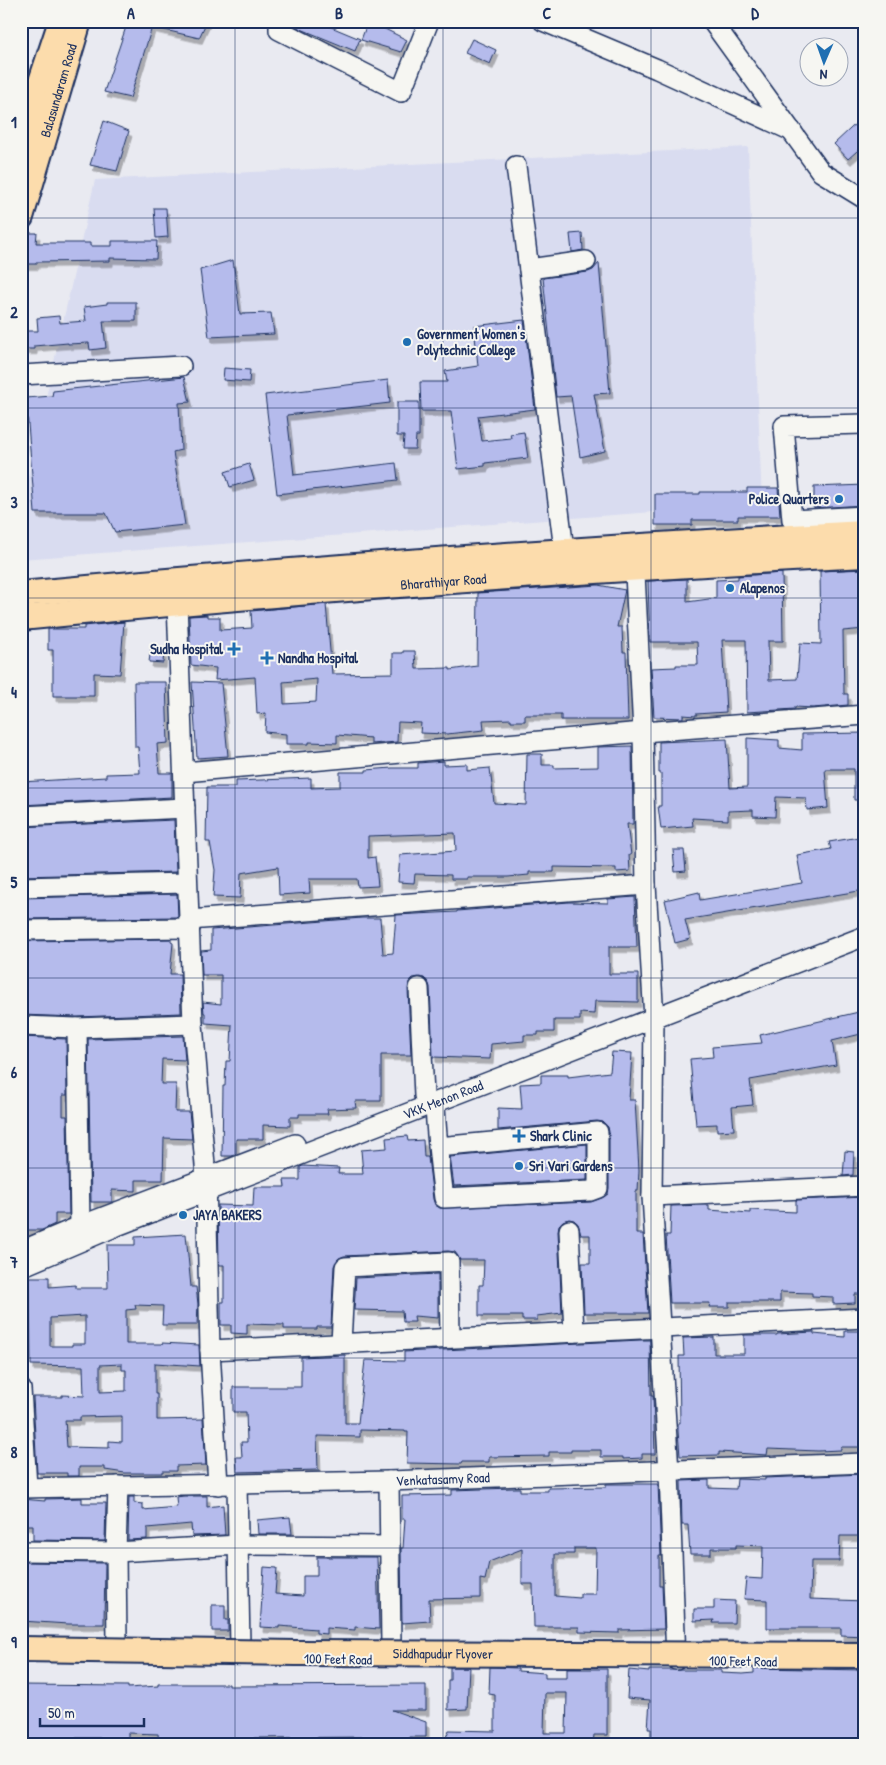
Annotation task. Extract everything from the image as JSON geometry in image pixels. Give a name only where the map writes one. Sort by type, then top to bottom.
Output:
[{"type":"main road","name":"Balasundaram Road","points":[[21,142],[61,21]]},
{"type":"main road","name":"Balasundaram Road","points":[[21,217],[79,21]]},
{"type":"main road","name":"Bharathiyar Road","points":[[21,618],[865,533]]},
{"type":"main road","name":"Bharathiyar Road","points":[[21,594],[174,580],[564,550],[634,556],[865,555]]},
{"type":"main road","name":"100 Feet Road","points":[[21,1643],[391,1646],[676,1654],[865,1662]]},
{"type":"main road","name":"100 Feet Road","points":[[21,1656],[676,1654],[865,1648]]},
{"type":"main road","name":"Siddhapudur Flyover","points":[[21,1649],[296,1653],[865,1655]]},
{"type":"street","points":[[279,21],[279,30],[401,92],[429,21]]},
{"type":"street","points":[[543,21],[657,69],[792,132]]},
{"type":"street","points":[[714,21],[714,24],[821,172],[865,199]]},
{"type":"street","points":[[516,166],[564,550]]},
{"type":"street","points":[[529,269],[586,261]]},
{"type":"street","points":[[21,375],[181,366]]},
{"type":"street","points":[[865,424],[784,426],[792,520],[865,516]]},
{"type":"street","points":[[634,556],[643,732],[646,885],[653,1013],[652,1196],[669,1472],[676,1654]]},
{"type":"street","points":[[178,603],[193,1024],[206,1185],[210,1350],[227,1485],[239,1545],[240,1646]]},
{"type":"street","points":[[184,772],[643,732],[865,715]]},
{"type":"street","points":[[21,816],[185,808]]},
{"type":"street","points":[[21,887],[187,883]]},
{"type":"street","points":[[21,930],[189,924],[646,885]]},
{"type":"street","name":"VKK Menon Road","points":[[653,1013],[865,925]]},
{"type":"street","name":"VKK Menon Road","points":[[21,1251],[82,1233],[653,1013],[865,936]]},
{"type":"street","points":[[419,988],[429,1100],[438,1147],[444,1198],[590,1192],[598,1188],[598,1132],[438,1147]]},
{"type":"street","points":[[21,1026],[77,1028],[193,1024]]},
{"type":"street","points":[[77,1028],[82,1233]]},
{"type":"street","points":[[652,1196],[865,1186]]},
{"type":"street","points":[[569,1230],[574,1332]]},
{"type":"street","name":"VKK Menon Road","points":[[21,1267],[82,1233]]},
{"type":"street","points":[[341,1343],[346,1267],[355,1266],[449,1262],[450,1338]]},
{"type":"street","points":[[210,1350],[865,1318]]},
{"type":"street","points":[[21,1389],[24,1488]]},
{"type":"street","name":"Venkatasamy Road","points":[[24,1488],[389,1481],[865,1464]]},
{"type":"street","points":[[389,1481],[391,1646]]},
{"type":"street","points":[[117,1644],[116,1552],[118,1486]]},
{"type":"street","points":[[21,1551],[116,1552],[239,1545],[390,1546]]},
{"type":"shaded area","name":"Government Women's Polytechnic College","points":[[748,147],[762,504],[21,559],[21,508],[95,180]]},
{"type":"building","points":[[128,21],[207,21],[199,38],[152,27],[130,98],[104,92]]},
{"type":"building","points":[[290,21],[325,21],[324,24],[360,39],[355,51],[301,29],[290,23]]},
{"type":"building","points":[[368,21],[384,21],[381,27],[407,40],[401,52],[361,40]]},
{"type":"building","points":[[472,39],[496,50],[490,64],[465,53]]},
{"type":"building","points":[[865,115],[865,144],[848,159],[834,144]]},
{"type":"building","points":[[104,121],[129,131],[117,171],[90,165]]},
{"type":"building","points":[[154,208],[166,208],[168,237],[156,238]]},
{"type":"building","points":[[21,233],[37,233],[36,243],[90,243],[90,246],[112,246],[112,241],[157,241],[156,259],[110,258],[110,261],[21,264]]},
{"type":"building","points":[[582,233],[583,250],[572,252],[570,234]]},
{"type":"building","points":[[233,260],[240,314],[271,313],[274,334],[209,337],[200,270]]},
{"type":"building","points":[[599,263],[610,393],[594,394],[605,451],[580,457],[571,396],[556,397],[543,278],[588,272],[593,270]]},
{"type":"building","points":[[107,302],[136,302],[136,321],[103,321],[106,348],[90,350],[89,343],[68,343],[34,346],[34,349],[22,349],[22,331],[38,331],[37,318],[59,316],[60,323],[86,321],[84,307],[107,304]]},
{"type":"building","points":[[524,320],[535,409],[478,416],[482,441],[511,438],[510,434],[524,432],[528,458],[485,463],[485,466],[458,469],[451,411],[421,411],[420,382],[447,382],[445,371],[478,366],[474,326]]},
{"type":"building","points":[[224,368],[250,370],[249,382],[223,380]]},
{"type":"building","points":[[184,377],[190,402],[179,403],[181,450],[173,452],[185,525],[115,532],[106,513],[35,513],[26,398],[52,396],[53,391]]},
{"type":"building","points":[[388,380],[390,403],[287,415],[294,475],[396,463],[398,480],[277,494],[265,395]]},
{"type":"building","points":[[397,402],[419,402],[419,436],[416,436],[415,449],[403,449],[404,436],[397,436]]},
{"type":"building","points":[[249,464],[254,480],[230,487],[225,472]]},
{"type":"building","name":"Police Quarters","points":[[865,485],[865,505],[814,508],[814,487]]},
{"type":"building","points":[[747,488],[778,488],[780,516],[738,516],[738,520],[692,520],[692,525],[655,525],[655,494],[747,492]]},
{"type":"building","points":[[865,569],[865,629],[843,631],[844,694],[848,694],[848,705],[813,708],[795,707],[795,709],[747,712],[746,640],[722,640],[726,712],[696,714],[696,716],[683,715],[683,718],[654,717],[651,668],[698,665],[697,642],[650,642],[648,581],[687,579],[687,602],[716,598],[716,580],[738,579],[738,576],[782,573],[783,641],[768,641],[769,680],[797,679],[800,643],[821,644],[820,571]]},
{"type":"building","points":[[598,585],[625,590],[617,627],[622,627],[623,652],[626,652],[628,720],[561,720],[561,715],[525,715],[525,721],[511,721],[511,719],[483,720],[484,730],[447,734],[420,733],[421,723],[398,722],[397,742],[371,744],[371,738],[337,735],[337,743],[309,742],[309,744],[286,744],[286,734],[265,732],[266,713],[257,714],[255,677],[215,680],[216,668],[191,665],[189,616],[207,615],[207,617],[220,617],[220,630],[252,628],[251,611],[326,604],[332,674],[393,673],[393,653],[403,653],[403,651],[415,651],[416,669],[450,668],[450,670],[477,666],[478,593]],"holes":[[[317,679],[316,702],[284,704],[283,682]]]},
{"type":"building","points":[[124,622],[120,674],[94,673],[94,696],[53,696],[53,650],[48,650],[48,629],[84,629],[84,626]]},
{"type":"building","points":[[151,648],[164,649],[163,663],[149,662]]},
{"type":"building","points":[[134,682],[166,682],[168,743],[157,744],[159,773],[172,773],[172,797],[21,805],[21,782],[106,777],[106,774],[140,773],[138,747],[135,747]]},
{"type":"building","points":[[192,682],[221,683],[228,756],[197,758]]},
{"type":"building","points":[[865,733],[865,800],[854,800],[854,769],[825,769],[828,808],[807,810],[806,798],[776,797],[775,817],[753,816],[753,810],[728,811],[728,820],[692,818],[693,826],[661,829],[658,806],[661,806],[659,742],[727,739],[730,788],[747,787],[747,738],[779,740],[779,748],[802,750],[802,734]]},
{"type":"building","points":[[632,746],[633,824],[627,824],[631,855],[629,855],[630,871],[616,872],[616,868],[554,867],[554,872],[529,872],[529,875],[508,877],[451,879],[451,875],[415,874],[414,883],[398,882],[400,855],[456,851],[455,833],[368,836],[368,858],[375,857],[378,886],[358,887],[357,879],[309,879],[310,893],[279,895],[278,867],[241,873],[240,898],[213,897],[215,870],[210,842],[206,842],[207,787],[236,787],[236,781],[311,778],[311,788],[340,787],[340,772],[418,768],[418,763],[444,761],[444,765],[467,764],[467,770],[490,768],[494,803],[526,805],[527,754],[542,754],[542,765],[554,765],[554,768],[598,767],[598,747]]},
{"type":"building","points":[[174,820],[176,872],[21,876],[21,827]]},
{"type":"building","points":[[865,836],[865,890],[685,920],[690,939],[675,943],[665,900],[699,892],[700,900],[802,883],[797,855],[831,849],[829,842]]},
{"type":"building","points":[[673,850],[684,850],[686,871],[675,872]]},
{"type":"building","points":[[177,894],[178,917],[22,919],[21,898]]},
{"type":"building","points":[[635,897],[637,947],[609,947],[609,974],[638,974],[638,1002],[595,1001],[594,1014],[580,1013],[580,1020],[554,1020],[554,1032],[538,1032],[538,1035],[524,1035],[524,1041],[491,1044],[490,1059],[433,1057],[430,987],[424,978],[413,978],[409,982],[408,989],[411,1055],[381,1055],[381,1101],[355,1101],[356,1108],[327,1109],[328,1114],[299,1114],[299,1117],[290,1117],[290,1126],[263,1125],[263,1139],[236,1139],[236,1154],[222,1156],[223,1086],[225,1086],[226,1061],[230,1061],[232,1025],[205,1023],[203,1002],[221,1004],[221,975],[202,975],[201,951],[211,950],[211,930],[380,918],[383,954],[393,953],[396,915],[457,912],[569,902],[608,903],[608,899]]},
{"type":"building","points":[[171,939],[173,943],[170,974],[180,974],[181,1013],[77,1017],[21,1015],[22,941]]},
{"type":"building","points":[[863,1011],[865,1033],[832,1041],[836,1065],[750,1080],[753,1105],[732,1107],[734,1130],[717,1131],[717,1124],[696,1125],[690,1059],[713,1057],[712,1047],[762,1043],[760,1035]]},
{"type":"building","points":[[183,1036],[185,1060],[162,1059],[161,1084],[176,1084],[175,1112],[189,1112],[192,1139],[164,1138],[163,1180],[136,1180],[136,1191],[112,1190],[112,1202],[91,1202],[88,1039]]},
{"type":"building","points":[[21,1037],[66,1039],[67,1095],[63,1095],[63,1116],[67,1116],[69,1214],[55,1214],[55,1224],[42,1230],[21,1230]]},
{"type":"building","points":[[612,1052],[632,1053],[629,1100],[635,1100],[639,1170],[638,1191],[636,1191],[636,1234],[643,1234],[648,1313],[584,1313],[582,1263],[590,1263],[590,1235],[581,1235],[578,1224],[574,1220],[569,1219],[559,1225],[558,1231],[562,1313],[537,1316],[537,1320],[522,1320],[522,1316],[479,1316],[479,1285],[483,1285],[484,1260],[460,1260],[455,1252],[448,1251],[344,1256],[339,1258],[334,1266],[331,1327],[284,1329],[284,1325],[247,1324],[247,1334],[231,1333],[231,1325],[221,1325],[221,1302],[224,1302],[224,1265],[219,1265],[218,1205],[253,1206],[254,1187],[285,1187],[284,1180],[300,1180],[300,1167],[339,1168],[338,1174],[363,1174],[361,1150],[387,1148],[386,1138],[407,1136],[408,1141],[423,1140],[424,1157],[428,1157],[433,1199],[435,1205],[440,1208],[591,1202],[608,1194],[609,1132],[608,1127],[603,1122],[498,1130],[498,1108],[522,1109],[520,1084],[541,1083],[541,1075],[568,1075],[568,1077],[610,1072]]},
{"type":"building","name":"Sri Vari Gardens","points":[[587,1144],[587,1180],[454,1186],[450,1157]]},
{"type":"building","points":[[845,1151],[854,1152],[853,1175],[843,1176]]},
{"type":"building","points":[[865,1197],[865,1294],[855,1294],[855,1303],[833,1304],[833,1297],[812,1296],[812,1293],[780,1292],[780,1302],[729,1302],[729,1307],[709,1307],[710,1303],[670,1303],[666,1235],[670,1235],[671,1206],[709,1205],[709,1210],[750,1213],[750,1210],[796,1212],[796,1200]]},
{"type":"building","points":[[186,1234],[191,1287],[196,1287],[198,1304],[197,1325],[162,1325],[163,1306],[135,1305],[136,1309],[126,1310],[126,1344],[199,1345],[200,1366],[155,1363],[155,1394],[157,1394],[157,1420],[203,1419],[206,1465],[176,1466],[176,1471],[162,1471],[162,1473],[125,1473],[105,1470],[105,1467],[79,1467],[79,1476],[67,1476],[67,1473],[37,1473],[33,1397],[84,1396],[83,1366],[31,1365],[30,1277],[49,1277],[49,1287],[76,1285],[76,1288],[108,1288],[107,1245],[135,1245],[135,1237]],"holes":[[[85,1316],[85,1344],[50,1346],[50,1318]],[[122,1364],[122,1370],[126,1370],[126,1391],[100,1392],[100,1365]],[[122,1416],[122,1442],[109,1441],[109,1448],[67,1447],[65,1420],[80,1420],[80,1417]]]},
{"type":"building","points":[[438,1274],[438,1318],[414,1316],[415,1322],[403,1322],[402,1311],[354,1310],[356,1278]]},
{"type":"building","points":[[845,1331],[865,1331],[865,1447],[841,1447],[841,1450],[818,1451],[768,1449],[767,1455],[719,1452],[719,1455],[680,1456],[678,1431],[678,1423],[680,1423],[679,1356],[684,1356],[683,1338],[714,1337],[714,1354],[744,1354],[744,1335],[814,1332],[814,1334],[845,1337]]},
{"type":"building","points":[[650,1340],[655,1454],[642,1454],[642,1458],[623,1459],[623,1457],[601,1457],[601,1450],[571,1450],[571,1452],[549,1452],[549,1456],[489,1457],[489,1462],[462,1462],[461,1464],[407,1463],[408,1432],[360,1430],[360,1437],[317,1436],[318,1470],[237,1472],[236,1457],[242,1457],[241,1442],[247,1442],[246,1412],[233,1412],[233,1387],[301,1387],[301,1357],[345,1355],[345,1423],[358,1423],[365,1360],[404,1361],[404,1352]]},
{"type":"building","points":[[865,1474],[865,1536],[840,1536],[839,1561],[811,1561],[810,1599],[865,1601],[865,1636],[841,1635],[841,1628],[767,1628],[767,1600],[744,1599],[746,1578],[762,1579],[763,1546],[736,1545],[736,1548],[711,1548],[711,1554],[690,1554],[688,1525],[682,1525],[681,1481],[709,1480],[709,1488],[736,1489],[737,1479],[765,1480],[765,1478]]},
{"type":"building","points":[[606,1484],[658,1484],[661,1556],[659,1556],[659,1586],[662,1586],[664,1629],[619,1630],[619,1633],[579,1632],[579,1627],[534,1627],[533,1584],[522,1584],[522,1549],[489,1562],[485,1580],[480,1579],[480,1598],[429,1599],[430,1621],[402,1623],[401,1548],[403,1548],[405,1519],[402,1519],[402,1496],[452,1495],[452,1490],[520,1488],[520,1491],[548,1491],[548,1488],[606,1487]],"holes":[[[574,1548],[596,1548],[595,1594],[580,1594],[580,1598],[555,1596],[555,1554],[574,1554]]]},
{"type":"building","points":[[207,1496],[207,1507],[223,1505],[225,1535],[192,1536],[191,1524],[147,1528],[147,1539],[128,1540],[129,1497],[134,1497],[134,1503],[143,1504],[143,1510],[177,1507],[176,1497]]},
{"type":"building","points":[[82,1498],[82,1503],[106,1503],[105,1541],[33,1540],[33,1525],[21,1525],[21,1499],[45,1501],[45,1499]]},
{"type":"building","points":[[290,1517],[292,1534],[258,1534],[257,1520]]},
{"type":"building","points":[[317,1557],[377,1557],[379,1629],[355,1627],[355,1630],[326,1628],[326,1634],[316,1633],[316,1629],[279,1626],[279,1628],[260,1627],[264,1567],[277,1568],[275,1594],[303,1596],[303,1576],[317,1576]]},
{"type":"building","points":[[21,1562],[105,1563],[104,1624],[21,1621]]},
{"type":"building","points":[[714,1600],[735,1601],[734,1623],[713,1623],[714,1620],[694,1621],[694,1609],[714,1609]]},
{"type":"building","points":[[212,1605],[225,1605],[225,1620],[228,1620],[228,1631],[212,1631]]},
{"type":"building","points":[[450,1667],[469,1667],[467,1709],[448,1710]]},
{"type":"building","points":[[490,1667],[518,1668],[518,1671],[545,1673],[545,1678],[567,1678],[567,1669],[607,1669],[607,1735],[594,1735],[593,1744],[450,1744],[444,1742],[449,1730],[495,1731],[495,1695],[489,1694]],"holes":[[[545,1693],[567,1693],[566,1733],[544,1733]]]},
{"type":"building","points":[[754,1668],[865,1670],[864,1744],[651,1744],[651,1729],[648,1729],[650,1700],[627,1698],[629,1670],[649,1672],[649,1670],[721,1670],[721,1673],[743,1674],[754,1673]]},
{"type":"building","points":[[158,1684],[229,1684],[229,1686],[426,1685],[426,1710],[392,1710],[426,1722],[426,1737],[409,1737],[408,1744],[363,1744],[364,1737],[254,1738],[254,1744],[159,1744],[158,1734],[128,1733],[128,1738],[71,1738],[71,1744],[21,1744],[21,1685],[128,1686],[128,1688],[158,1686]]},
{"type":"place","name":"Government Women's Polytechnic College","points":[[407,342]]},
{"type":"place","name":"Police Quarters","points":[[839,499]]},
{"type":"place","name":"Alapenos","points":[[730,588]]},
{"type":"place","name":"Sudha Hospital","points":[[234,649]]},
{"type":"place","name":"Nandha Hospital","points":[[267,658]]},
{"type":"place","name":"Shark Clinic","points":[[519,1136]]},
{"type":"place","name":"Sri Vari Gardens","points":[[519,1166]]},
{"type":"place","name":"JAYA BAKERS","points":[[183,1215]]}]
